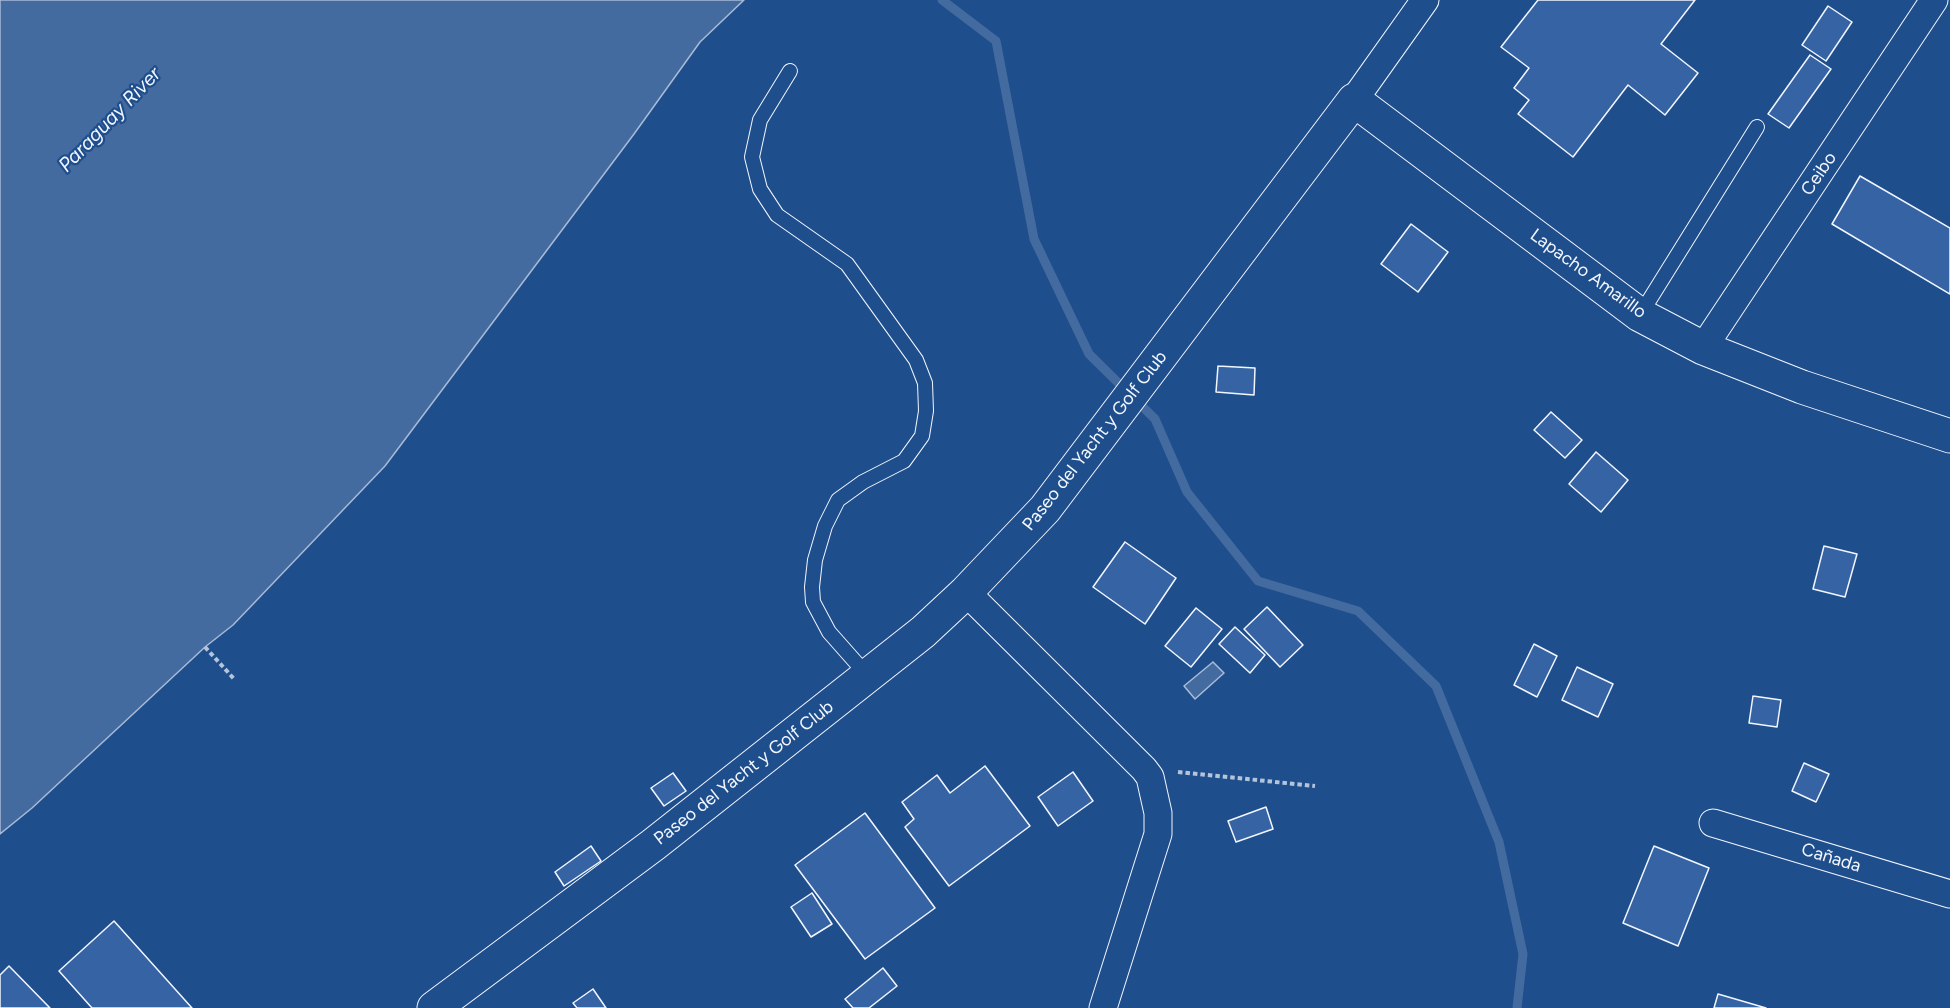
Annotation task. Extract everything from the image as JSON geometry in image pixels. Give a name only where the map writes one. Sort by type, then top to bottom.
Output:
[{"type":"main road","name":"Lapacho Amarillo","points":[[1354,100],[1640,315],[1703,348],[1802,387],[1950,436]]},
{"type":"main road","name":"Paseo del Yacht y Golf Club","points":[[434,1008],[653,845],[923,632],[966,592],[1045,509],[1354,100]]},
{"type":"street","name":"Paseo del Yacht y Golf Club","points":[[1354,100],[1425,0]]},
{"type":"street","name":"Ceibo","points":[[1703,348],[1934,0]]},
{"type":"street","points":[[966,592],[1150,777],[1156,799],[1158,834],[1102,1008]]},
{"type":"street","name":"Cañada","points":[[1713,822],[1950,894]]},
{"type":"lane","points":[[790,71],[760,120],[752,157],[760,189],[777,215],[847,264],[916,360],[925,383],[926,411],[922,436],[904,461],[863,482],[838,500],[825,526],[815,560],[813,602],[829,632],[868,676]]},
{"type":"lane","points":[[1640,315],[1757,127]]},
{"type":"path","points":[[205,647],[235,680]]},
{"type":"path","points":[[1144,769],[1315,786]]},
{"type":"water","name":"Paraguay River","points":[[0,0],[744,0],[700,42],[634,134],[385,466],[233,625],[205,647],[32,808],[0,834]]},
{"type":"water","points":[[1213,662],[1224,673],[1195,699],[1184,686]]},
{"type":"building","points":[[1538,0],[1695,0],[1661,44],[1698,73],[1665,115],[1628,85],[1573,157],[1518,114],[1529,100],[1514,88],[1529,68],[1501,47]]},
{"type":"building","points":[[1828,6],[1852,22],[1826,61],[1802,45]]},
{"type":"building","points":[[1810,55],[1831,69],[1789,128],[1768,114]]},
{"type":"building","points":[[1860,176],[1950,228],[1950,294],[1832,224]]},
{"type":"building","points":[[1411,224],[1448,252],[1418,292],[1381,264]]},
{"type":"building","points":[[1218,366],[1255,368],[1254,395],[1216,392]]},
{"type":"building","points":[[1551,412],[1582,440],[1565,458],[1534,430]]},
{"type":"building","points":[[1596,452],[1628,480],[1601,512],[1569,484]]},
{"type":"building","points":[[1125,542],[1176,578],[1145,624],[1093,587]]},
{"type":"building","points":[[1824,546],[1857,554],[1845,597],[1813,589]]},
{"type":"building","points":[[1267,607],[1303,645],[1280,667],[1244,629]]},
{"type":"building","points":[[1196,608],[1222,629],[1191,667],[1165,646]]},
{"type":"building","points":[[1235,627],[1265,655],[1250,673],[1219,644]]},
{"type":"building","points":[[1534,644],[1557,656],[1537,697],[1514,685]]},
{"type":"building","points":[[1577,667],[1613,684],[1598,717],[1562,700]]},
{"type":"building","points":[[1753,696],[1781,700],[1777,727],[1749,723]]},
{"type":"building","points":[[1804,763],[1829,774],[1816,802],[1792,791]]},
{"type":"building","points":[[985,766],[1030,826],[949,886],[905,827],[914,819],[902,802],[937,775],[950,793]]},
{"type":"building","points":[[1073,772],[1093,801],[1058,826],[1038,797]]},
{"type":"building","points":[[673,773],[686,791],[664,806],[651,788]]},
{"type":"building","points":[[1266,807],[1273,829],[1236,842],[1228,821]]},
{"type":"building","points":[[865,813],[935,908],[865,959],[795,865]]},
{"type":"building","points":[[591,846],[601,861],[564,886],[555,872]]},
{"type":"building","points":[[1654,846],[1709,868],[1678,946],[1623,923]]},
{"type":"building","points":[[812,893],[832,924],[811,937],[791,907]]},
{"type":"building","points":[[114,921],[192,1008],[92,1008],[59,971]]},
{"type":"building","points":[[9,966],[50,1008],[0,1008],[0,975]]},
{"type":"building","points":[[883,968],[897,986],[869,1008],[853,1008],[845,999]]},
{"type":"building","points":[[593,989],[606,1008],[577,1008],[573,1003]]},
{"type":"building","points":[[1718,994],[1766,1008],[1714,1008]]},
{"type":"waterway","points":[[942,0],[996,41],[1034,239],[1089,354],[1155,419],[1187,492],[1258,581],[1358,611],[1436,686],[1499,842],[1523,954],[1517,1008]]}]
